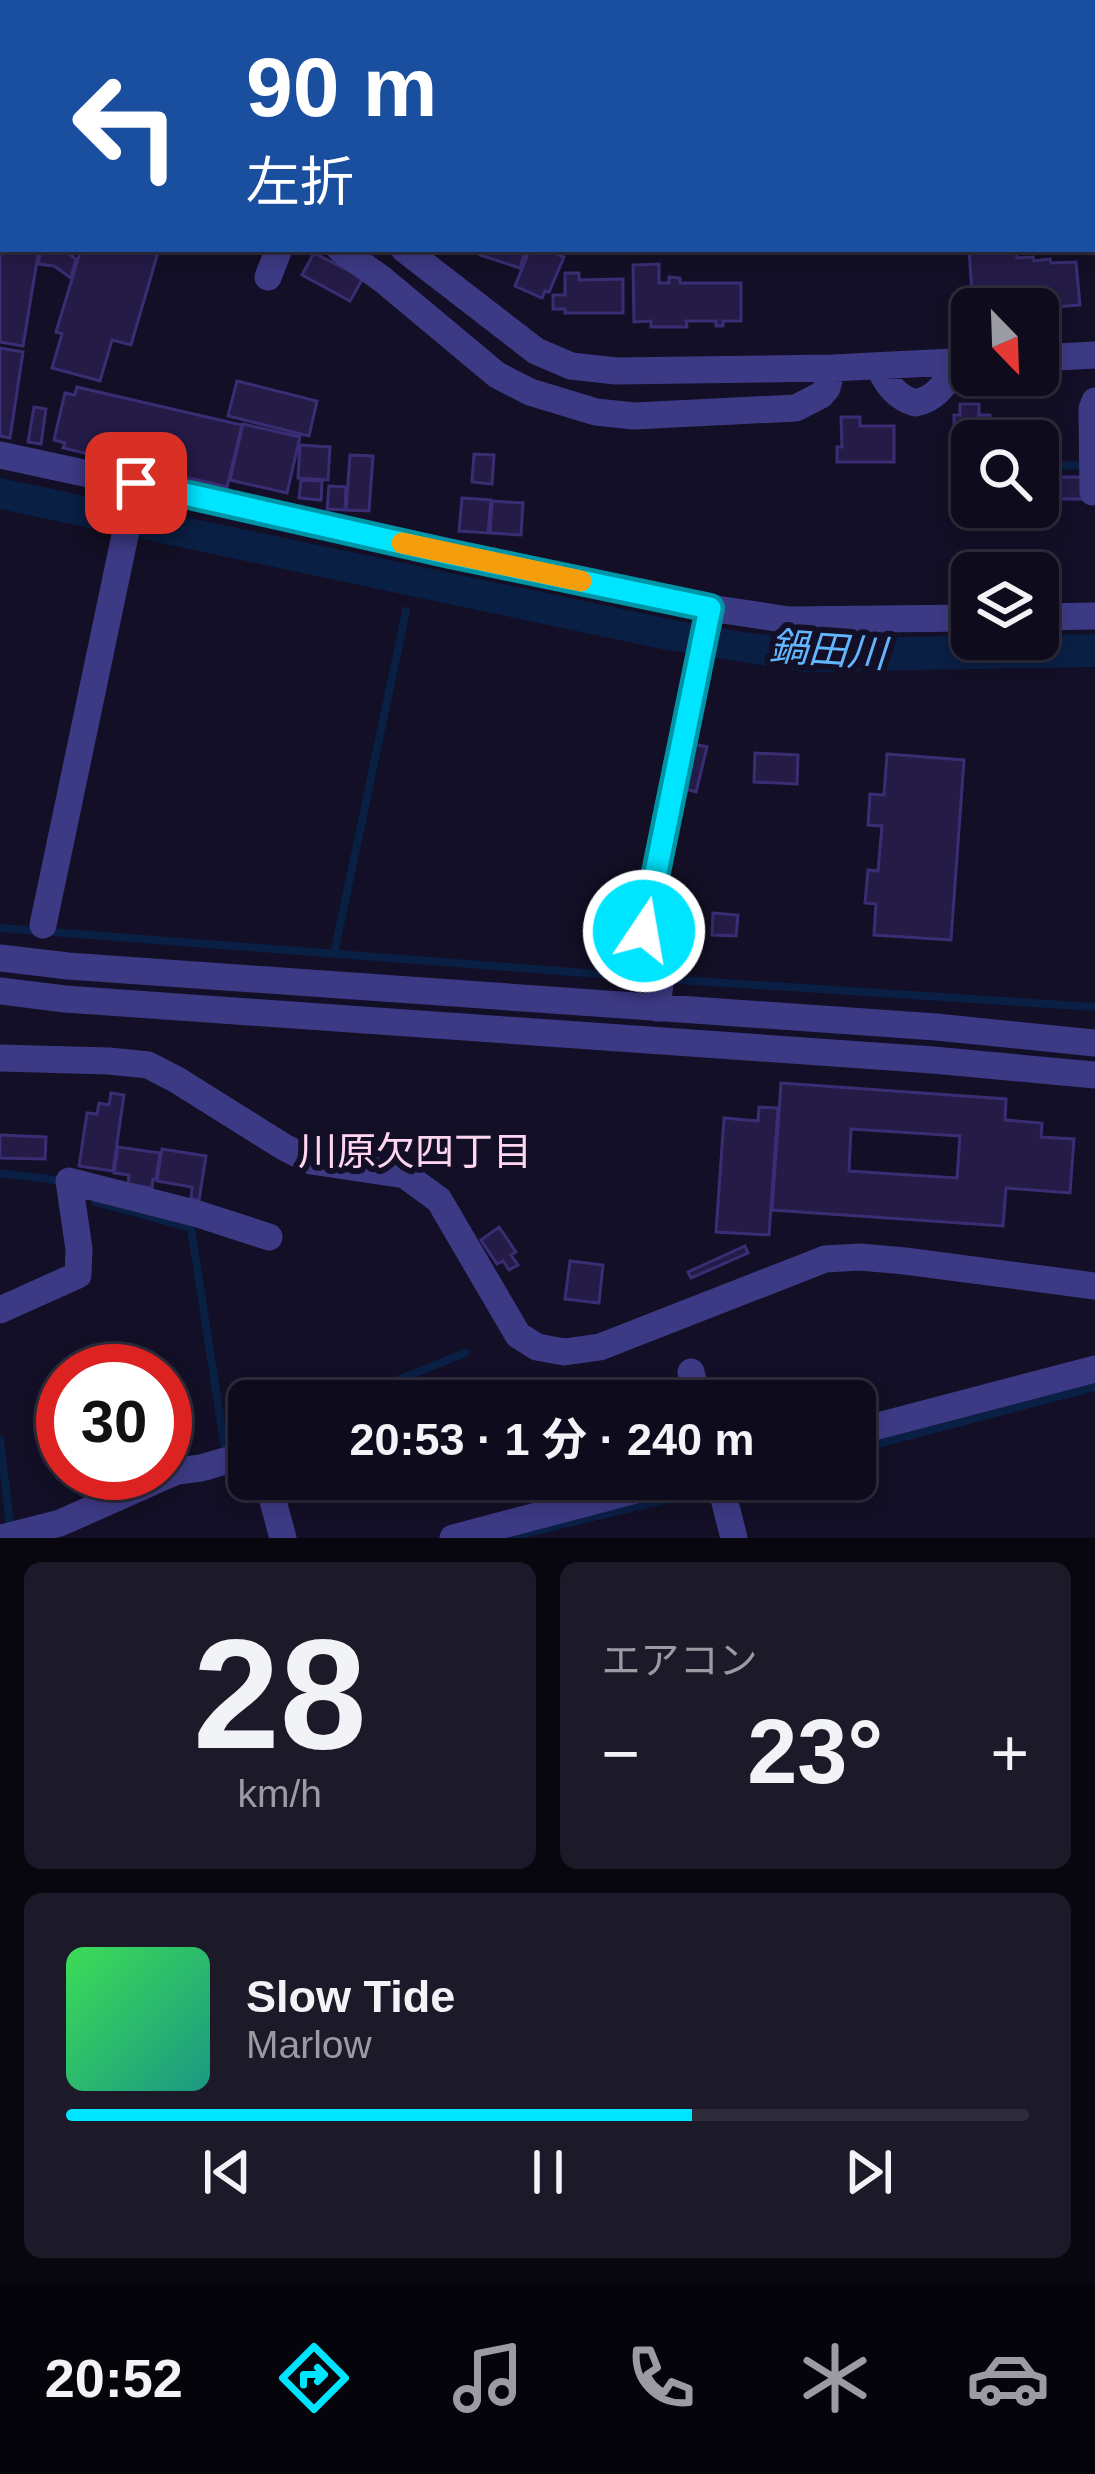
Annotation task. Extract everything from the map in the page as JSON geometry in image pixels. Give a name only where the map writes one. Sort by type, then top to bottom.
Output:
[{"type":"street","points":[[268,277],[278,252]]},
{"type":"street","points":[[344,252],[497,376],[530,392],[596,412],[656,416],[796,408],[821,395],[832,368]]},
{"type":"street","points":[[408,252],[536,351],[571,366],[616,371],[951,363]]},
{"type":"street","points":[[1059,357],[1095,356]]},
{"type":"street","points":[[879,366],[894,392],[915,403],[932,398],[951,377]]},
{"type":"street","points":[[1093,492],[1095,401]]},
{"type":"street","points":[[0,455],[134,491],[446,553],[709,614],[789,620],[951,618]]},
{"type":"street","points":[[43,925],[134,491]]},
{"type":"street","points":[[657,1008],[665,942],[644,931],[709,614]]},
{"type":"street","points":[[1059,617],[1095,616]]},
{"type":"street","points":[[0,958],[1095,1042]]},
{"type":"street","points":[[0,991],[910,1058],[1095,1076]]},
{"type":"street","points":[[0,1058],[148,1065],[310,1160],[405,1175],[439,1200],[505,1316],[518,1335],[537,1347],[564,1352],[600,1347],[825,1259],[905,1261],[1095,1286]]},
{"type":"street","points":[[0,1310],[78,1275],[69,1181],[268,1237]]},
{"type":"street","points":[[876,1426],[1095,1369]]},
{"type":"street","points":[[691,1372],[693,1380]]},
{"type":"street","points":[[2,1538],[60,1523],[177,1471],[228,1460]]},
{"type":"street","points":[[273,1500],[284,1538]]},
{"type":"street","points":[[454,1538],[598,1500]]},
{"type":"street","points":[[724,1500],[734,1538]]},
{"type":"water","name":"鍋田川","points":[[0,478],[748,633],[813,638],[951,636],[951,660],[1059,660],[1059,635],[1095,634],[1095,667],[804,672],[666,650],[0,509]]},
{"type":"building","points":[[0,252],[39,252],[23,346],[0,342]]},
{"type":"building","points":[[40,252],[66,252],[76,259],[71,278],[54,266],[38,264]]},
{"type":"building","points":[[80,252],[158,252],[131,345],[112,340],[100,381],[52,368],[62,334],[56,332]]},
{"type":"building","points":[[481,252],[525,252],[520,268]]},
{"type":"building","points":[[529,252],[564,257],[542,298],[515,286]]},
{"type":"building","points":[[969,252],[1016,252],[1017,258],[1033,257],[1034,261],[1076,262],[1080,305],[1059,307],[1059,288],[972,288]]},
{"type":"building","points":[[314,253],[363,278],[350,301],[302,275]]},
{"type":"building","points":[[659,264],[659,283],[669,283],[669,277],[680,278],[680,283],[741,283],[741,321],[716,326],[716,321],[686,321],[687,327],[634,322],[633,265]]},
{"type":"building","points":[[565,273],[579,273],[579,280],[623,279],[623,313],[553,309],[553,295],[565,295]]},
{"type":"building","points":[[0,348],[23,352],[10,438],[0,436]]},
{"type":"building","points":[[237,381],[317,401],[309,436],[228,416]]},
{"type":"building","points":[[77,387],[242,425],[227,487],[63,448],[65,443],[54,440],[65,393],[75,395]]},
{"type":"building","points":[[960,404],[979,404],[979,415],[990,415],[990,420],[954,420],[954,415],[960,415]]},
{"type":"building","points":[[34,407],[46,409],[41,444],[28,442]]},
{"type":"building","points":[[841,417],[860,417],[860,426],[894,426],[894,462],[837,462],[837,447],[842,447]]},
{"type":"building","points":[[243,424],[300,437],[287,493],[230,480]]},
{"type":"building","points":[[300,445],[330,447],[328,480],[298,478]]},
{"type":"building","points":[[474,454],[494,455],[492,484],[472,482]]},
{"type":"building","points":[[350,455],[373,456],[369,511],[346,510]]},
{"type":"building","points":[[1059,477],[1087,477],[1087,499],[1059,499]]},
{"type":"building","points":[[301,480],[322,481],[321,500],[299,498]]},
{"type":"building","points":[[329,486],[346,487],[345,510],[327,509]]},
{"type":"building","points":[[462,498],[491,500],[488,533],[459,531]]},
{"type":"building","points":[[492,501],[523,503],[521,535],[490,533]]},
{"type":"building","points":[[693,744],[707,747],[696,792],[682,788]]},
{"type":"building","points":[[755,753],[798,755],[797,784],[754,782]]},
{"type":"building","points":[[887,754],[964,760],[951,940],[874,935],[876,904],[865,903],[868,870],[878,871],[882,826],[868,825],[870,794],[884,795]]},
{"type":"building","points":[[713,913],[738,915],[736,936],[712,935]]},
{"type":"building","points":[[781,1083],[1006,1099],[1005,1120],[1042,1123],[1041,1137],[1074,1139],[1070,1193],[1006,1188],[1003,1226],[772,1210]],"holes":[[[851,1129],[960,1136],[957,1178],[849,1171]]]},
{"type":"building","points":[[111,1093],[124,1095],[113,1171],[79,1166],[87,1113],[97,1114],[99,1103],[109,1105]]},
{"type":"building","points":[[759,1107],[778,1108],[769,1235],[716,1232],[724,1118],[758,1121]]},
{"type":"building","points":[[0,1135],[46,1137],[45,1159],[0,1158]]},
{"type":"building","points":[[118,1147],[160,1153],[152,1188],[128,1184],[129,1175],[114,1173]]},
{"type":"building","points":[[162,1149],[206,1156],[199,1200],[191,1199],[192,1187],[157,1181]]},
{"type":"building","points":[[499,1227],[516,1252],[511,1255],[518,1265],[509,1270],[503,1261],[497,1264],[481,1240]]},
{"type":"building","points":[[745,1246],[748,1253],[691,1278],[688,1272]]},
{"type":"building","points":[[570,1261],[603,1265],[599,1303],[565,1299]]},
{"type":"waterway","points":[[1059,466],[1085,465]]},
{"type":"waterway","points":[[334,954],[406,611]]},
{"type":"waterway","points":[[0,928],[625,976]]},
{"type":"waterway","points":[[680,980],[1095,1007]]},
{"type":"waterway","points":[[0,1173],[55,1180]]},
{"type":"waterway","points":[[96,1202],[191,1228],[225,1449]]},
{"type":"waterway","points":[[398,1380],[465,1353]]},
{"type":"waterway","points":[[876,1444],[1095,1387]]},
{"type":"waterway","points":[[0,1440],[10,1524]]},
{"type":"waterway","points":[[507,1538],[665,1500]]},
{"type":"slow traffic","points":[[402,543],[581,581]]},
{"type":"district","name":"川原欠四丁目","points":[[415,1151]]},
{"type":"route","points":[[136,483],[710,608],[644,931]]}]
